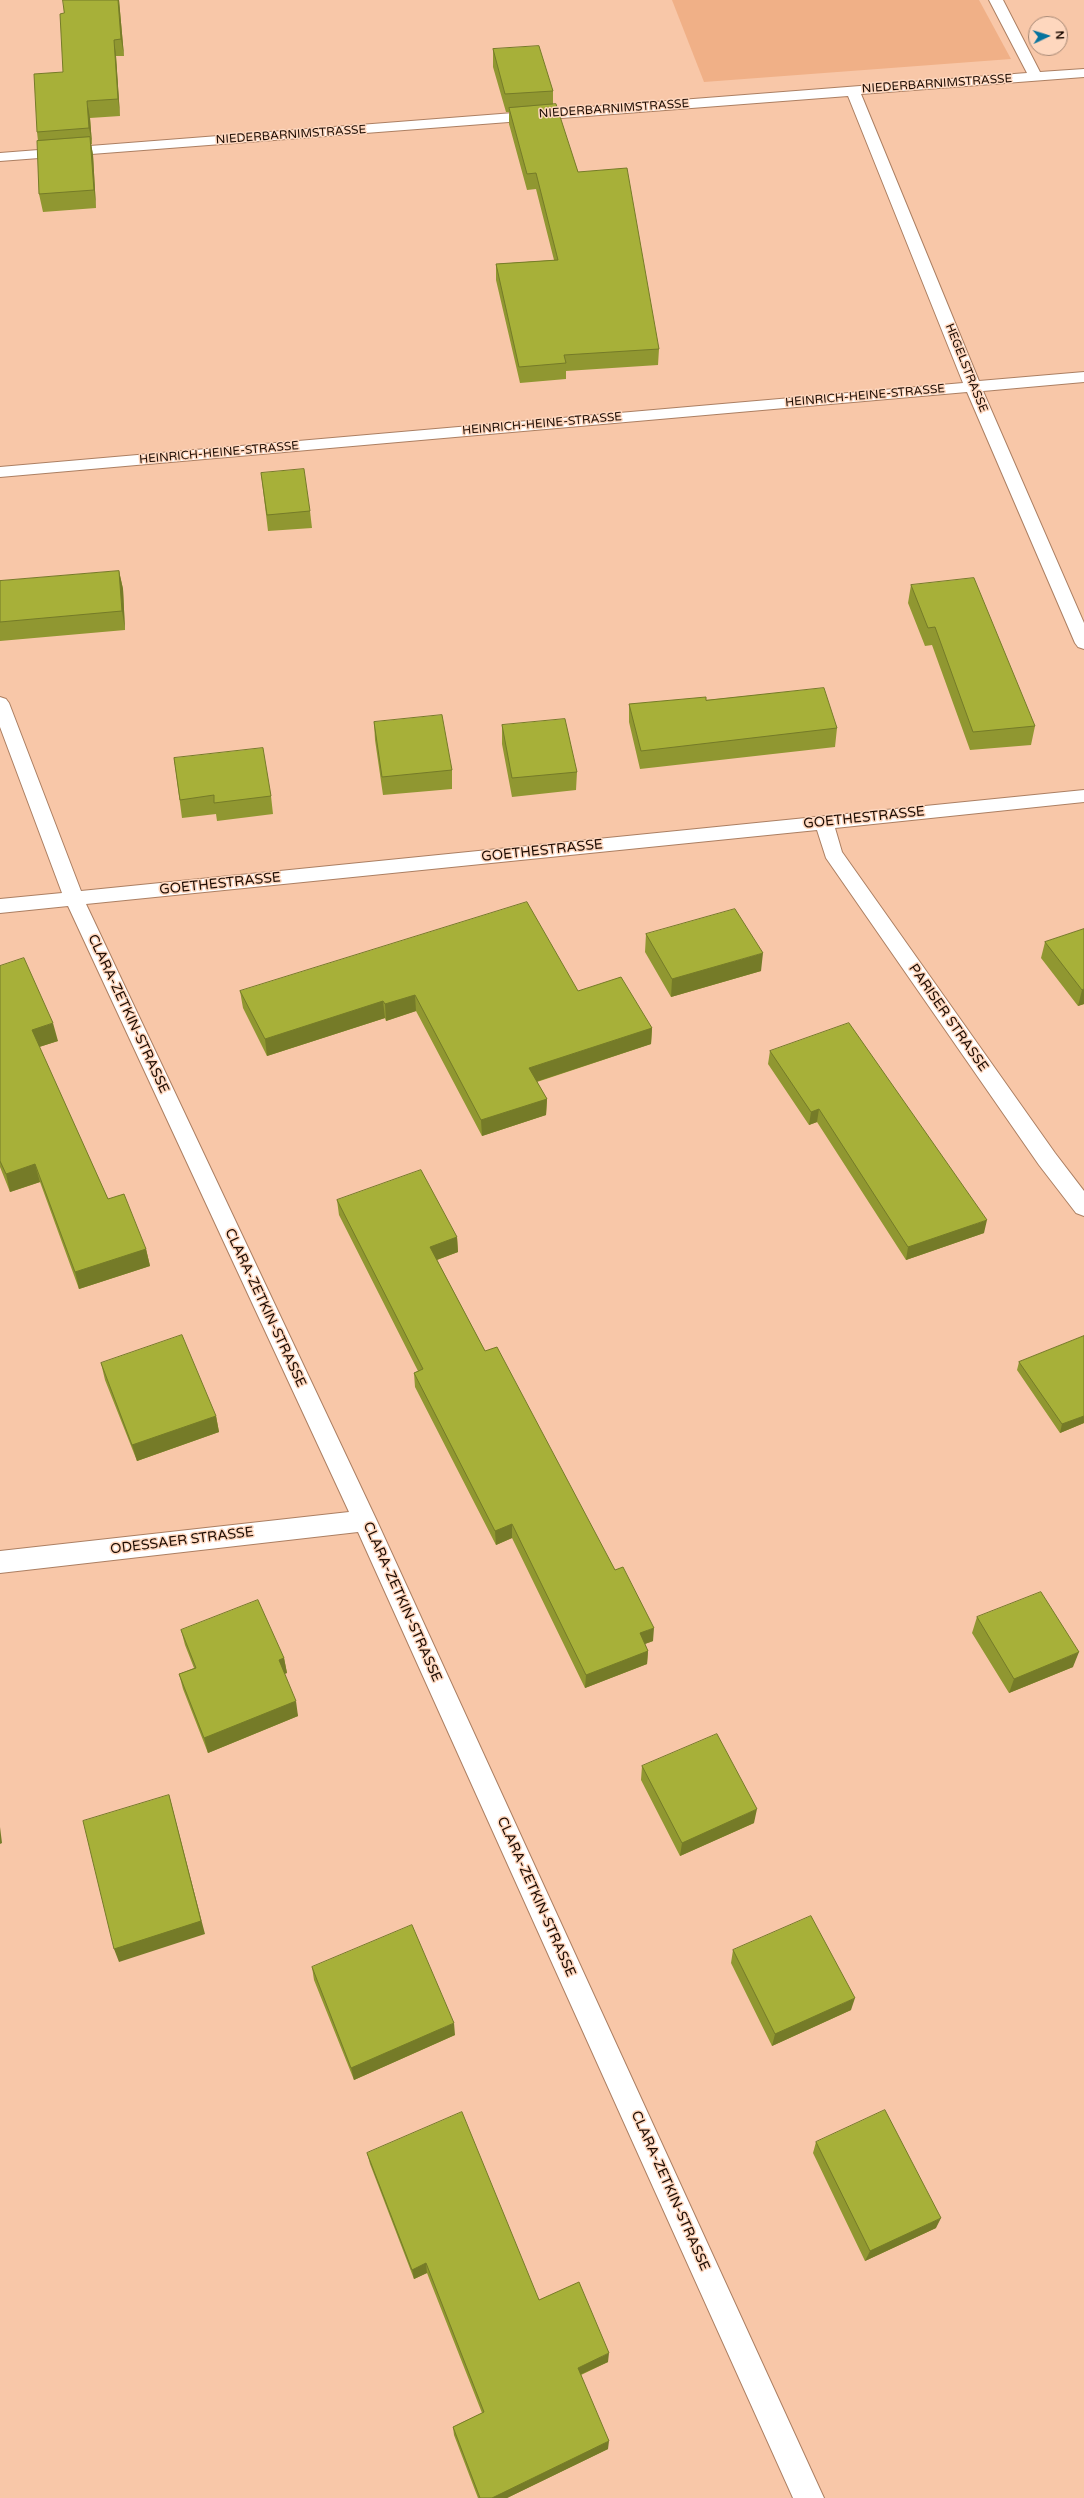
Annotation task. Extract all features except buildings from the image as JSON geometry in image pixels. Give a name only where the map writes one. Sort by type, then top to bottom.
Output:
[{"type":"street","points":[[996,0],[1036,77]]},
{"type":"street","name":"NIEDERBARNIMSTRASSE","points":[[0,157],[1084,73]]},
{"type":"street","name":"HEGELSTRASSE","points":[[853,91],[973,387],[1084,643]]},
{"type":"street","name":"HEINRICH-HEINE-STRASSE","points":[[0,472],[1084,377]]},
{"type":"street","name":"CLARA-ZETKIN-STRASSE","points":[[0,703],[74,899],[365,1521],[809,2498]]},
{"type":"street","name":"GOETHESTRASSE","points":[[0,906],[1084,796]]},
{"type":"street","name":"PARISER STRASSE","points":[[824,822],[833,853],[1047,1159],[1084,1208]]},
{"type":"street","name":"ODESSAER STRASSE","points":[[0,1562],[365,1521]]},
{"type":"shaded area","points":[[672,0],[979,0],[1011,59],[704,82]]}]
